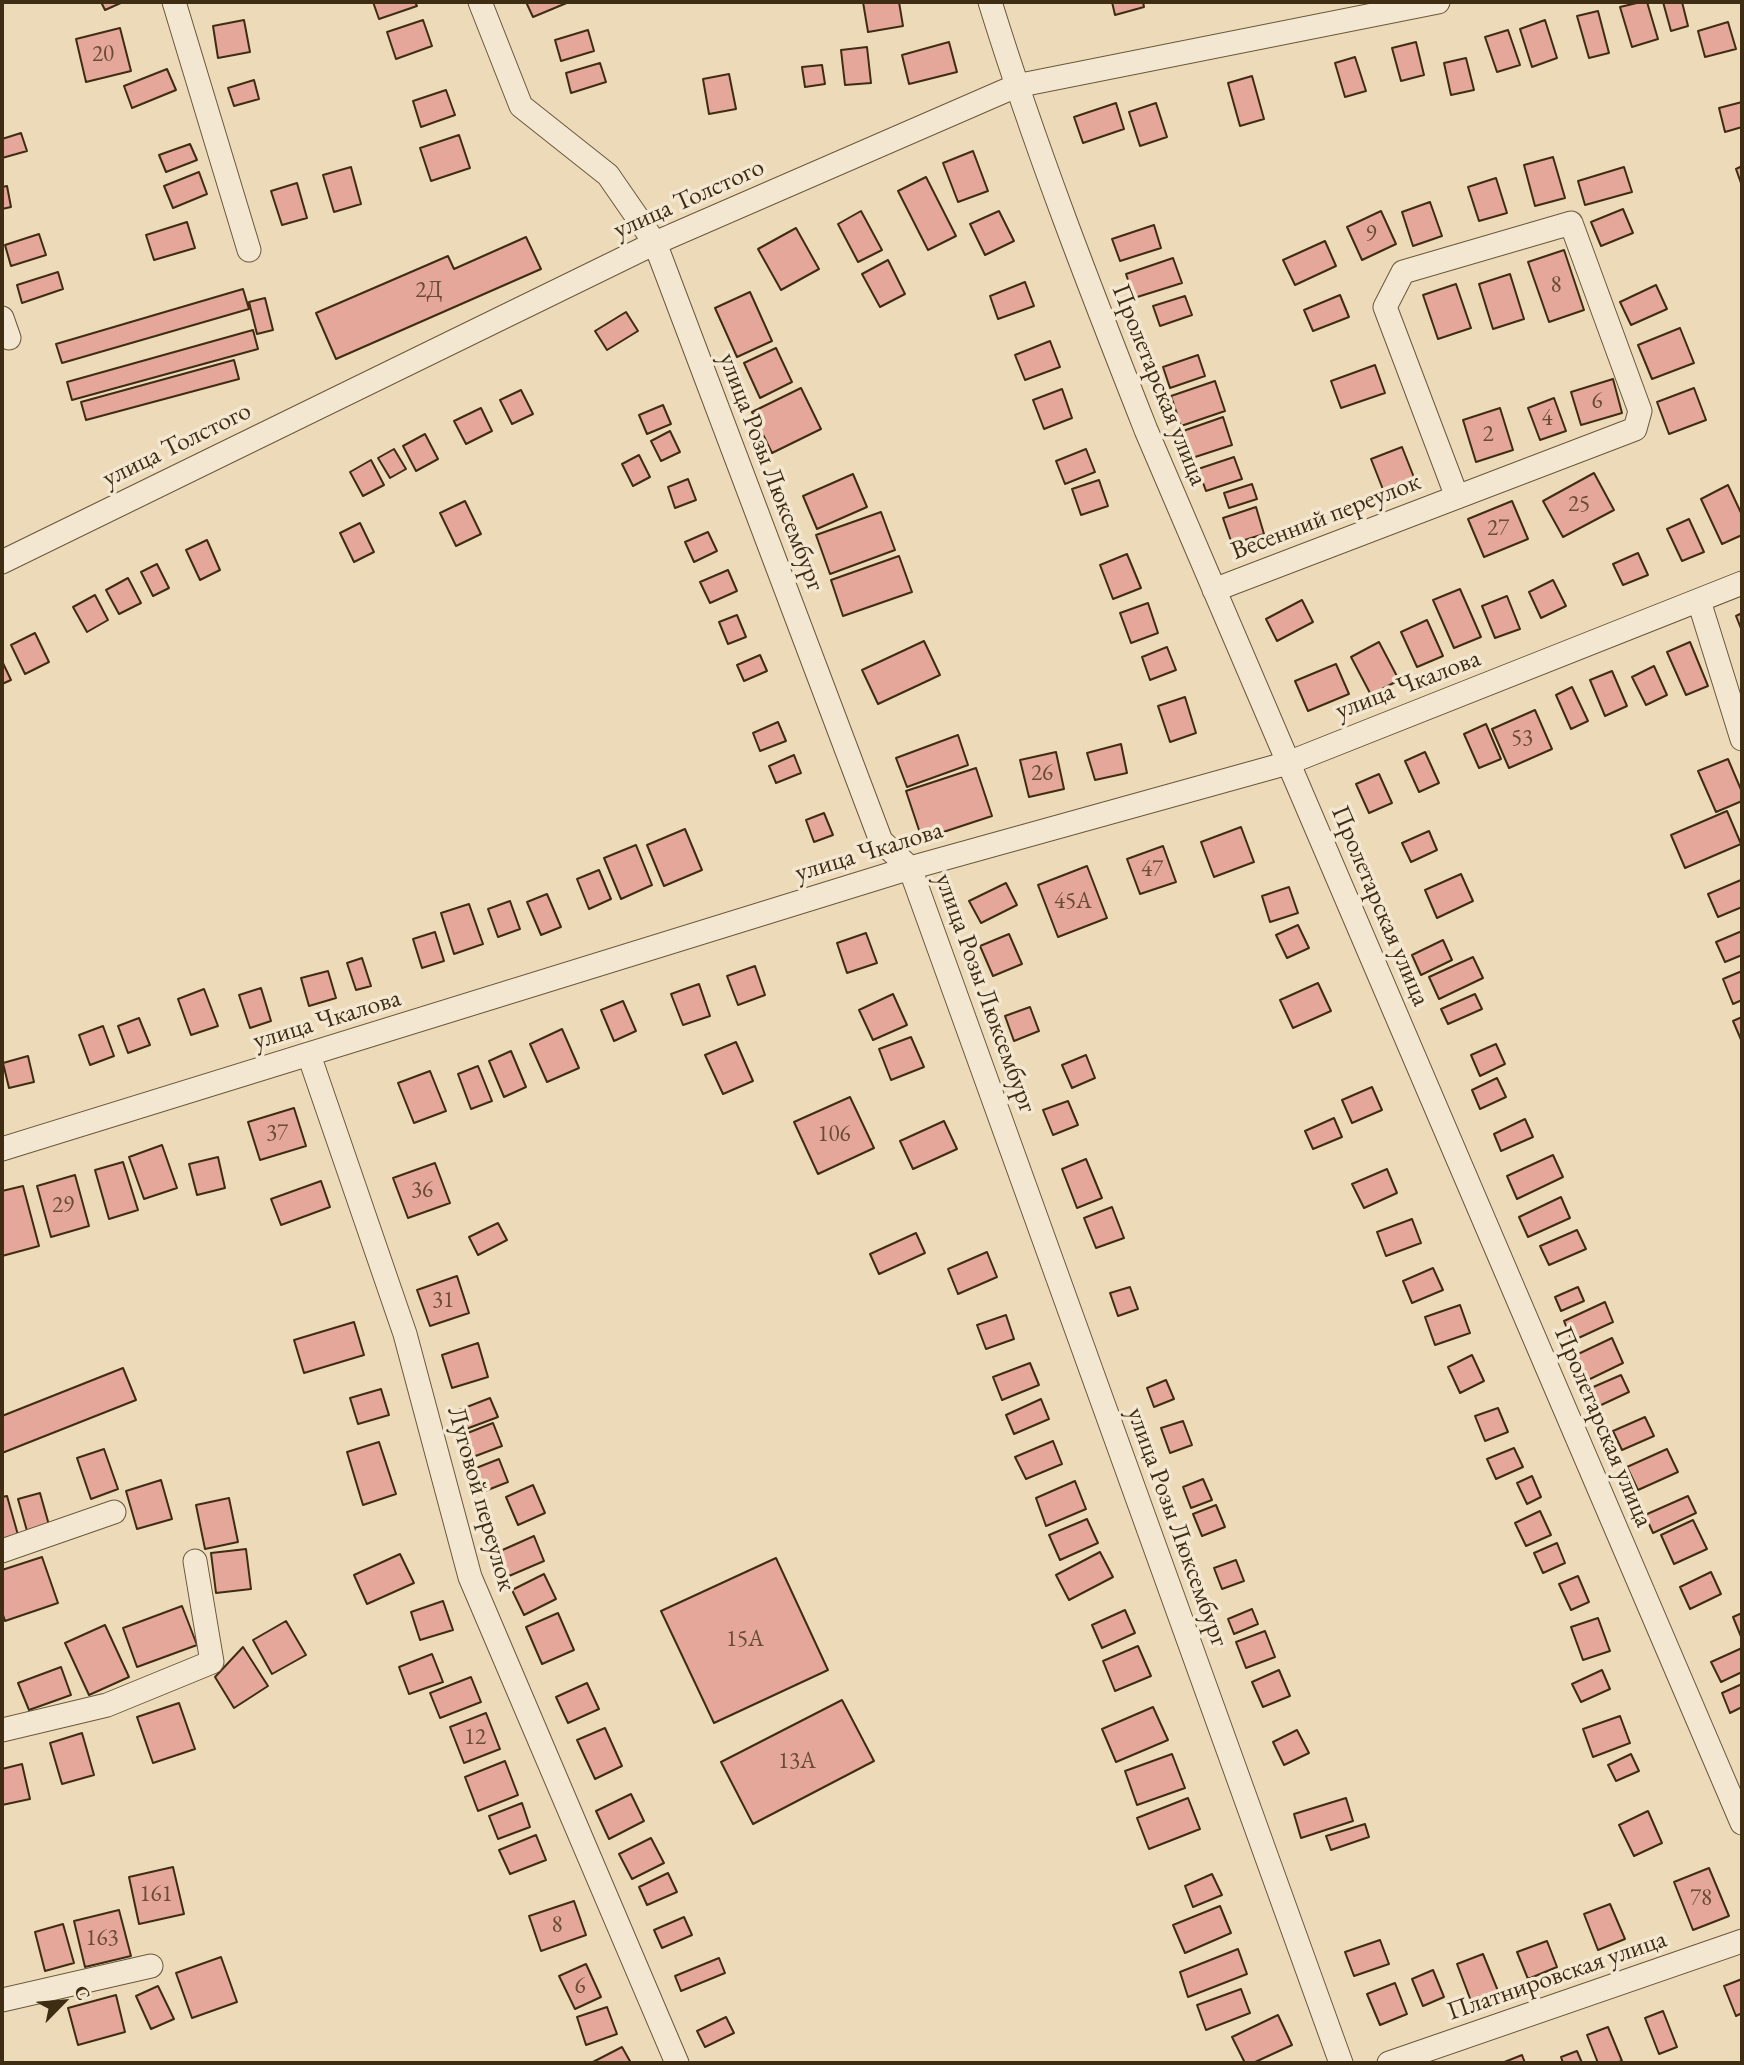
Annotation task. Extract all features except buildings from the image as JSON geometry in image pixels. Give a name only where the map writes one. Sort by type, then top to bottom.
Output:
[{"type":"street","points":[[173,2],[249,250]]},
{"type":"street","name":"улица Розы Люксембург","points":[[480,2],[521,106],[608,175],[655,243],[881,841],[910,868],[1341,2063]]},
{"type":"street","name":"Пролетарская улица","points":[[990,2],[1016,86],[1083,271],[1146,430],[1742,1823]]},
{"type":"street","name":"улица Толстого","points":[[2,562],[655,243],[1016,86],[1438,2]]},
{"type":"street","name":"Весенний переулок","points":[[1214,590],[1635,429],[1640,411],[1572,223],[1403,272],[1385,307],[1457,497]]},
{"type":"street","name":"улица Чкалова","points":[[2,1149],[910,868],[1288,763],[1742,583]]},
{"type":"street","points":[[1699,601],[1742,739]]},
{"type":"street","name":"Луговой переулок","points":[[309,1055],[405,1334],[470,1577],[677,2063]]},
{"type":"street","points":[[2,1551],[114,1512]]},
{"type":"street","points":[[2,1730],[107,1704],[212,1662],[195,1560]]},
{"type":"street","name":"Платнировская улица","points":[[1389,2063],[1742,1941]]},
{"type":"street","points":[[2,2000],[151,1966]]}]
